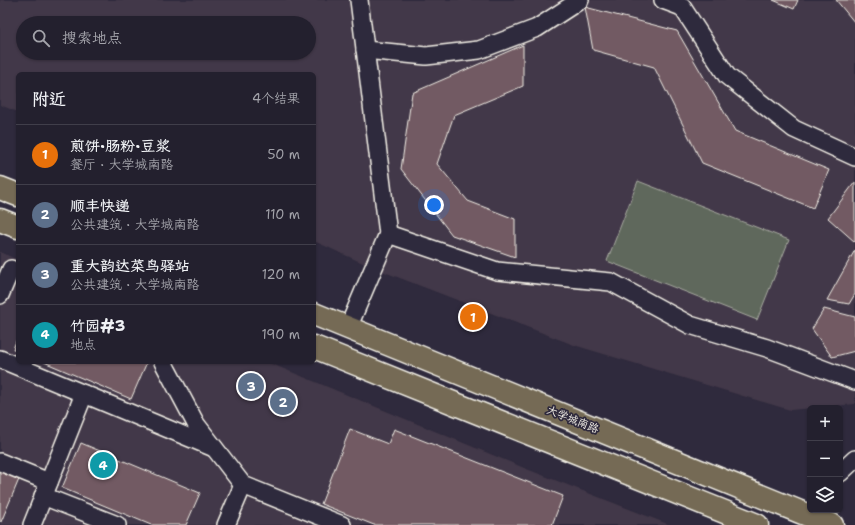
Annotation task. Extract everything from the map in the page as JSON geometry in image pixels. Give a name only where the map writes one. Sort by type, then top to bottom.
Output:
[{"type":"main road","points":[[0,188],[16,194]]},
{"type":"main road","points":[[0,220],[16,226]]},
{"type":"main road","name":"大学城南路","points":[[316,315],[832,525]]},
{"type":"main road","points":[[316,348],[757,525]]},
{"type":"lane","points":[[348,328],[388,234],[359,0]]},
{"type":"lane","points":[[365,50],[426,56],[479,50],[537,28],[580,0]]},
{"type":"lane","points":[[663,0],[682,7],[727,76],[794,129],[855,157]]},
{"type":"lane","points":[[388,234],[497,271],[611,282],[690,325],[767,348],[855,381]]},
{"type":"lane","points":[[0,295],[10,269]]},
{"type":"lane","points":[[0,359],[215,448]]},
{"type":"lane","points":[[164,364],[196,424],[243,485],[342,525]]},
{"type":"lane","points":[[32,525],[84,394]]},
{"type":"lane","points":[[843,470],[855,459]]},
{"type":"lane","points":[[0,462],[46,489],[117,525]]},
{"type":"lane","points":[[226,525],[243,485]]},
{"type":"shaded area","points":[[0,0],[855,0],[855,404],[807,405],[807,408],[790,410],[574,345],[374,268],[316,242],[316,72],[16,72],[16,111],[0,105]]},
{"type":"shaded area","points":[[0,252],[16,259],[16,364],[272,364],[524,468],[670,525],[0,525]]},
{"type":"green space","points":[[638,181],[789,240],[757,320],[607,261]]},
{"type":"building","points":[[773,0],[798,0],[794,9]]},
{"type":"building","points":[[836,0],[855,0],[855,23]]},
{"type":"building","points":[[585,7],[677,31],[735,131],[829,170],[813,208],[702,163],[654,67],[593,50]]},
{"type":"building","points":[[523,45],[523,86],[454,115],[437,164],[468,201],[515,219],[515,257],[452,235],[401,169],[412,93]]},
{"type":"building","points":[[855,182],[855,242],[828,218]]},
{"type":"building","points":[[855,250],[855,294],[849,304],[827,300]]},
{"type":"building","points":[[824,309],[855,317],[855,351],[832,357],[812,329]]},
{"type":"building","points":[[16,341],[16,350],[13,349]]},
{"type":"building","points":[[49,364],[146,364],[131,399]]},
{"type":"building","points":[[350,429],[388,444],[394,429],[563,496],[552,525],[374,525],[321,504]]},
{"type":"building","points":[[81,443],[200,493],[186,525],[151,525],[62,488]]},
{"type":"building","points":[[0,469],[20,477],[1,522],[0,521]]},
{"type":"place","name":"煎饼·肠粉·豆浆","points":[[473,317]]},
{"type":"place","name":"重大韵达菜鸟驿站","points":[[251,386]]},
{"type":"place","name":"顺丰快递","points":[[283,402]]},
{"type":"place","name":"竹园#3","points":[[103,465]]}]
